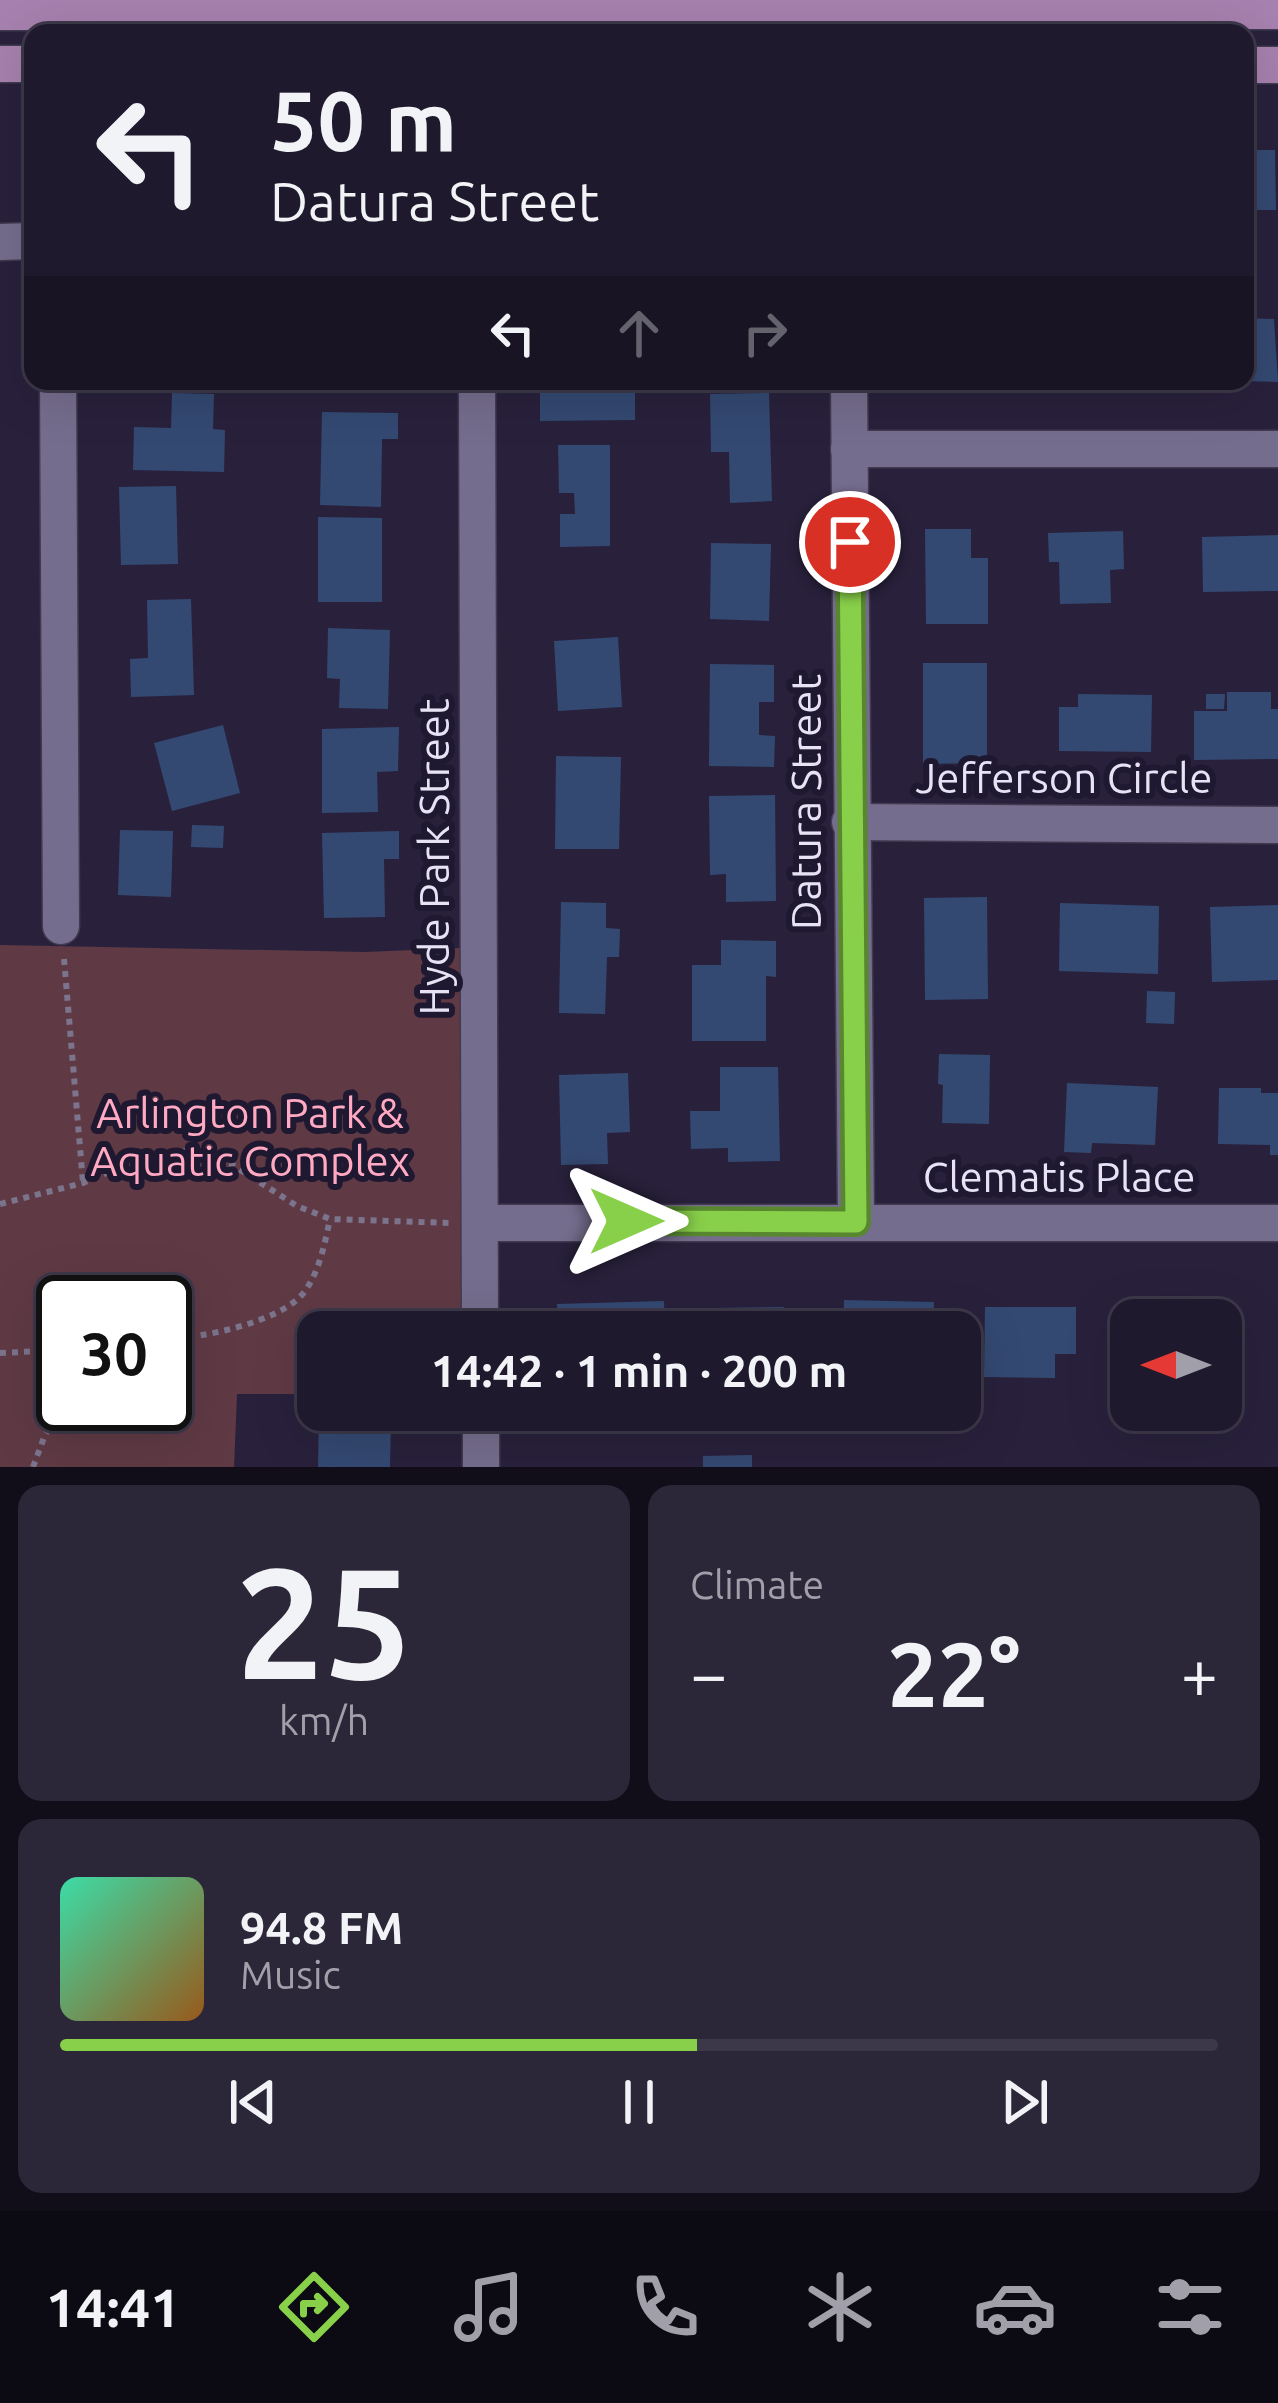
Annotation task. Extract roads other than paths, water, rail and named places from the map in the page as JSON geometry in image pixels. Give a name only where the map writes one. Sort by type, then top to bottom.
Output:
[{"type":"main road","points":[[0,12],[480,15],[1015,4],[1278,10]]},
{"type":"street","points":[[58,390],[61,926]]},
{"type":"street","name":"Hyde Park Street","points":[[477,390],[480,1311]]},
{"type":"street","name":"Datura Street","points":[[849,390],[856,1222]]},
{"type":"street","points":[[849,449],[1278,449]]},
{"type":"street","name":"Jefferson Circle","points":[[850,822],[1278,825]]},
{"type":"street","name":"Clematis Place","points":[[480,1223],[1278,1223]]},
{"type":"street","points":[[481,1431],[481,1467]]},
{"type":"park label","name":"Arlington Park & Aquatic Complex","points":[[250,1137]]}]
